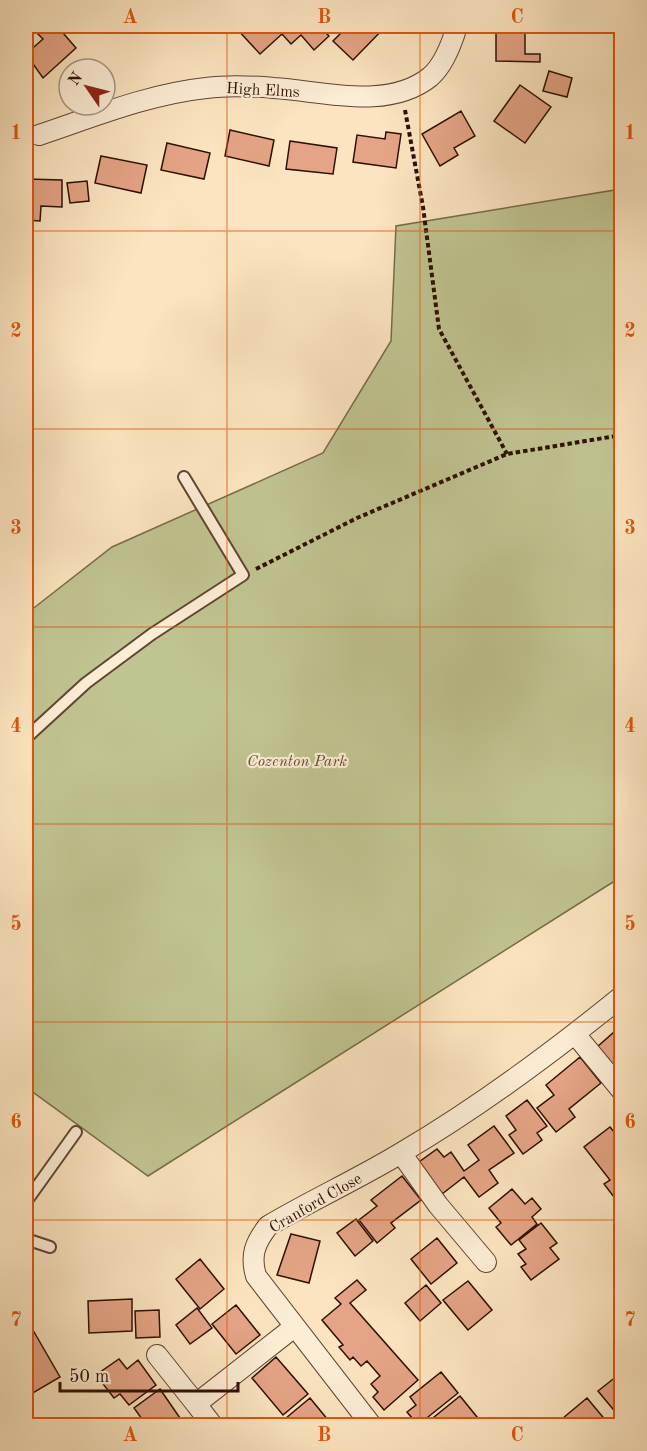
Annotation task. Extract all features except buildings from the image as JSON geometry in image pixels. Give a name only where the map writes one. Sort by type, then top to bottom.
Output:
[{"type":"street","name":"High Elms","points":[[39,135],[139,103],[206,88],[274,88],[358,97],[402,92],[430,77],[436,70],[450,45],[457,26]]},
{"type":"street","name":"Cranford Close","points":[[372,1425],[294,1328],[256,1276],[252,1262],[253,1250],[260,1236],[268,1226],[401,1153],[455,1119],[575,1034],[621,996]]},
{"type":"street","points":[[575,1034],[621,1091]]},
{"type":"street","points":[[401,1153],[438,1205],[486,1262]]},
{"type":"street","points":[[196,1404],[294,1328]]},
{"type":"street","points":[[157,1355],[213,1425]]},
{"type":"lane","points":[[26,738],[96,676],[152,634],[243,575],[184,477]]},
{"type":"lane","points":[[26,1202],[76,1132]]},
{"type":"lane","points":[[26,1239],[50,1247]]},
{"type":"path","points":[[402,92],[423,207],[440,329],[507,454]]},
{"type":"path","points":[[243,575],[357,518],[507,454],[621,435]]},
{"type":"green space","name":"Cozenton Park","points":[[621,189],[621,877],[148,1176],[26,1087],[26,614],[112,547],[323,453],[391,341],[396,226]]}]
